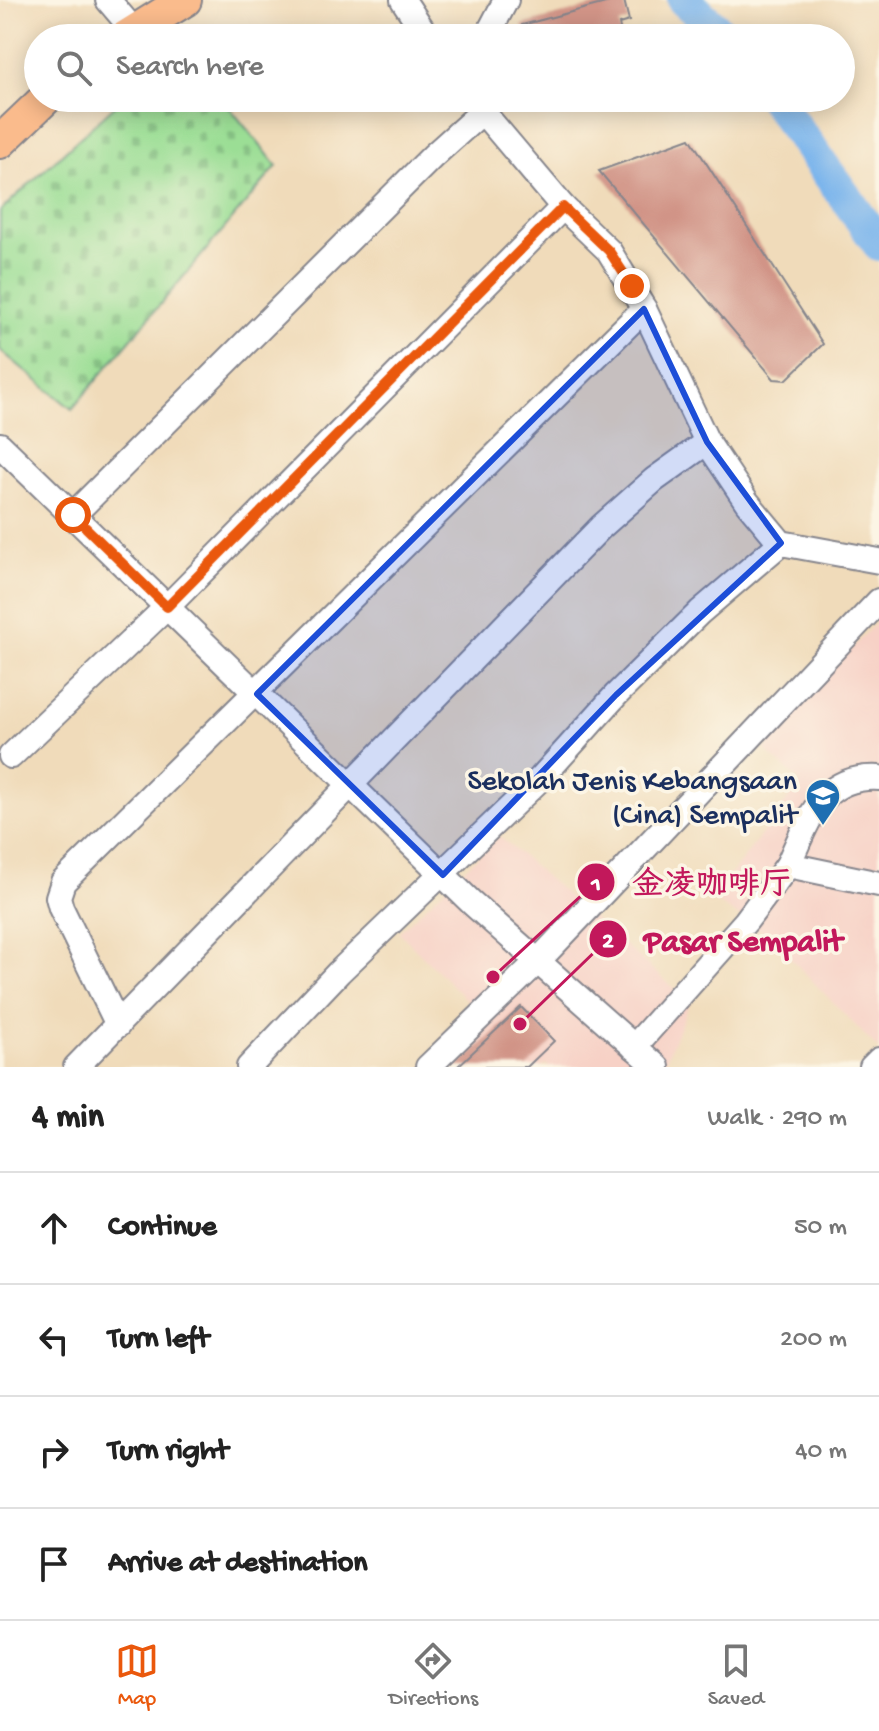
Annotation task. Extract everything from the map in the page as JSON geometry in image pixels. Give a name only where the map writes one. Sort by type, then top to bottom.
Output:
[{"type":"main road","points":[[147,24],[185,0]]},
{"type":"main road","points":[[0,142],[31,112]]},
{"type":"street","points":[[108,0],[123,24]]},
{"type":"street","points":[[403,0],[419,24]]},
{"type":"street","points":[[493,24],[506,0]]},
{"type":"street","points":[[73,515],[433,156],[471,112]]},
{"type":"street","points":[[483,112],[563,207],[609,251],[644,309],[707,442],[747,502],[781,543],[879,561]]},
{"type":"street","points":[[11,756],[167,607],[563,207]]},
{"type":"street","points":[[118,1025],[61,908],[60,889],[644,309]]},
{"type":"street","points":[[76,1067],[352,787],[601,527],[654,480],[707,442]]},
{"type":"street","points":[[0,445],[443,875],[657,1067]]},
{"type":"street","points":[[249,1067],[339,972],[541,778],[616,695],[700,612],[781,543]]},
{"type":"street","points":[[428,1067],[538,961],[879,601]]},
{"type":"street","points":[[634,1047],[746,921],[788,865],[816,808],[831,788],[845,780],[879,778]]},
{"type":"street","points":[[788,865],[879,884]]},
{"type":"street","points":[[872,1067],[879,1060]]},
{"type":"highlighted area","points":[[644,309],[707,442],[781,543],[616,695],[443,875],[257,694]]},
{"type":"shaded area","name":"Sekolah Jenis Kebangsaan (Cina) Sempalit","points":[[879,619],[879,1050],[768,935],[707,896],[733,872],[801,782],[765,750],[781,725]]},
{"type":"shaded area","points":[[499,836],[690,1002],[663,1067],[549,1067],[546,1064],[541,1067],[443,1067],[488,1022],[399,932]]},
{"type":"green space","points":[[108,112],[233,112],[277,166],[72,409],[0,350],[0,211]]},
{"type":"building","points":[[617,0],[624,0],[629,21],[619,24],[526,24]]},
{"type":"building","points":[[690,138],[823,344],[786,380],[774,379],[599,171]]},
{"type":"building","points":[[521,1007],[554,1041],[527,1067],[457,1067]]},
{"type":"waterway","points":[[684,0],[711,24]]},
{"type":"waterway","points":[[784,112],[879,244]]},
{"type":"place","name":"Sekolah Jenis Kebangsaan (Cina) Sempalit","points":[[823,827]]},
{"type":"place","name":"金凌咖啡厅","points":[[493,977]]},
{"type":"place","name":"Pasar Sempalit","points":[[520,1024]]},
{"type":"route","points":[[73,515],[167,607],[563,207],[609,251],[632,286]]}]
